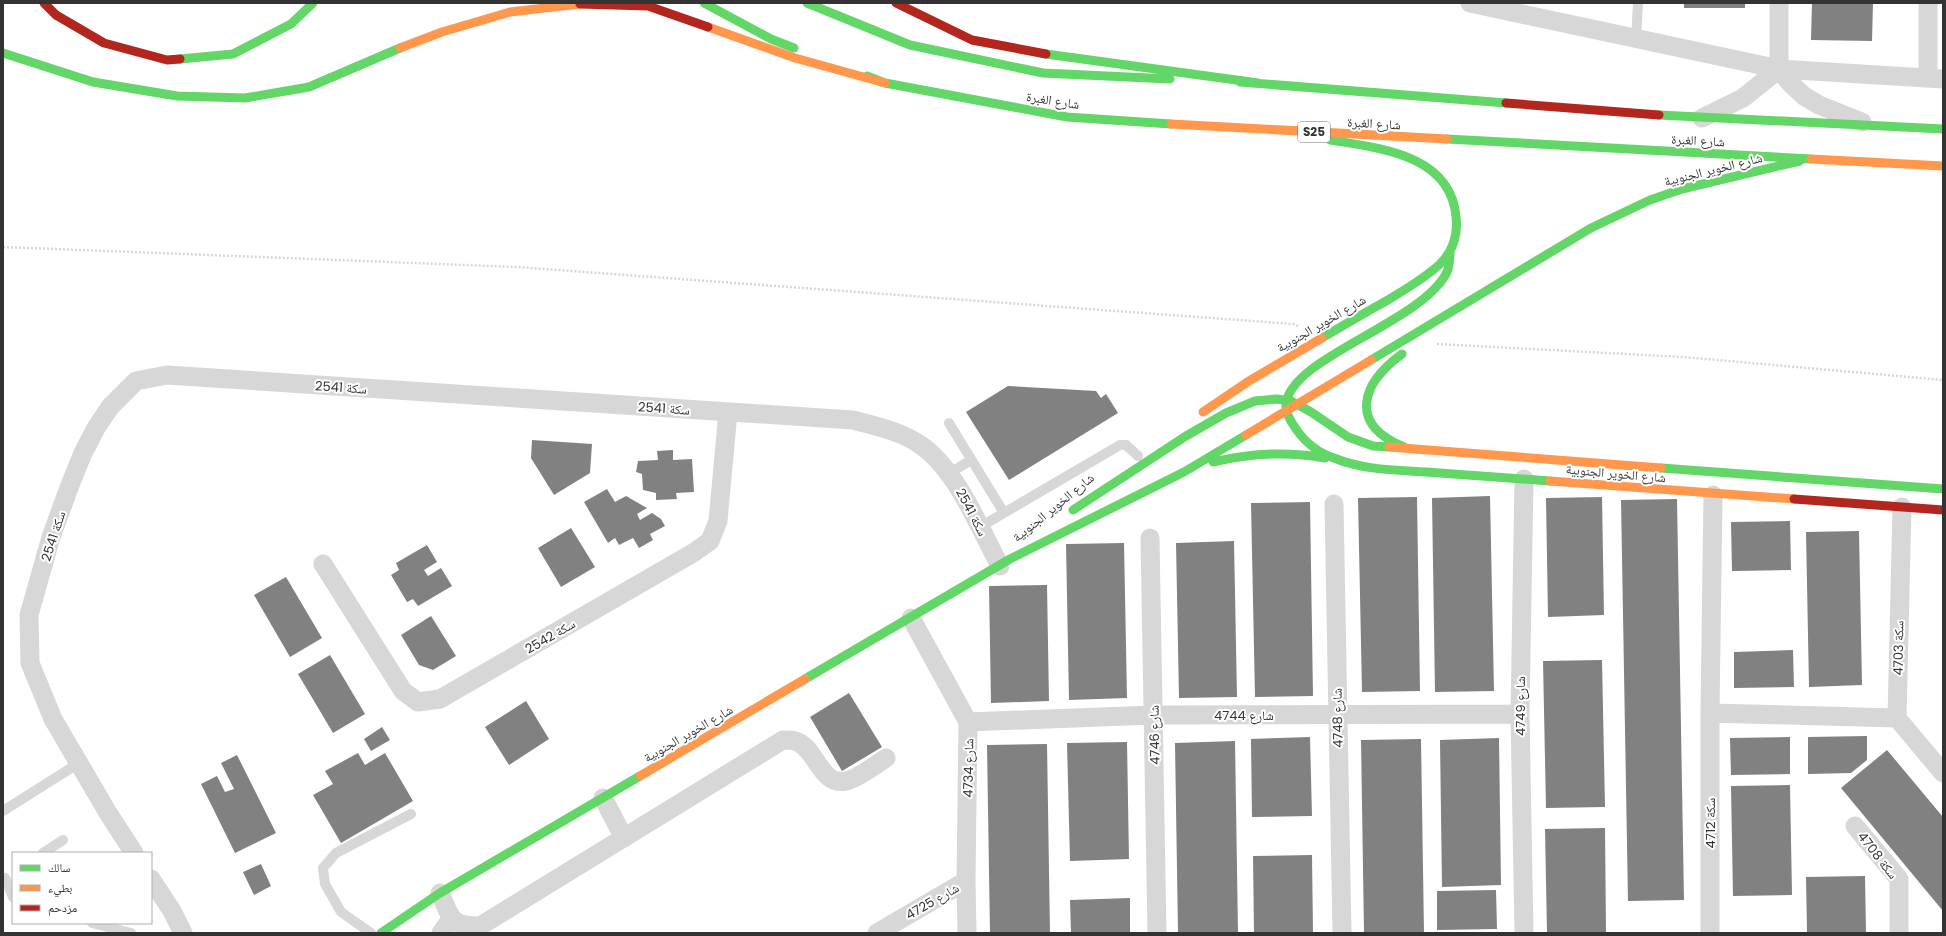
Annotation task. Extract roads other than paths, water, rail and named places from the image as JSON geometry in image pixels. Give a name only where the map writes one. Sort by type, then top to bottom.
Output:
[{"type":"main road","points":[[44,3],[56,15],[104,43],[167,60],[233,54],[291,24],[313,3]]},
{"type":"main road","points":[[3,53],[93,82],[177,96],[245,98],[309,87],[373,59],[442,32],[510,12],[585,3],[648,6],[795,58],[885,83]]},
{"type":"main road","name":"شارع الغبرة","points":[[704,3],[772,39],[885,83],[1066,117],[1288,131],[1943,166]]},
{"type":"main road","name":"شارع الغبرة","points":[[807,3],[910,45],[1043,73],[1258,83],[1701,118],[1868,124],[1943,129]]},
{"type":"main road","points":[[896,3],[972,40],[1067,58],[1258,83]]},
{"type":"main road","name":"شارع الخوير الجنوبية","points":[[1193,418],[1249,381],[1404,290],[1428,274],[1450,251],[1456,234],[1458,221],[1449,191],[1441,179],[1430,168],[1414,159],[1398,154],[1288,131]]},
{"type":"main road","name":"شارع الخوير الجنوبية","points":[[381,933],[440,893],[1005,562],[1184,472],[1597,225],[1650,200],[1682,189],[1807,159]]},
{"type":"main road","points":[[1286,410],[1287,400],[1300,379],[1321,362],[1386,325],[1430,292],[1445,275],[1450,265],[1450,251]]},
{"type":"main road","points":[[1435,333],[1510,284],[1533,262]]},
{"type":"main road","points":[[1408,350],[1389,363],[1375,377],[1367,394],[1366,409],[1373,426],[1386,437],[1401,446],[1419,450]]},
{"type":"main road","points":[[1287,400],[1297,404]]},
{"type":"main road","name":"شارع الخوير الجنوبية","points":[[1141,454],[1070,512],[1186,436],[1226,413],[1255,401],[1287,400]]},
{"type":"main road","name":"شارع الخوير الجنوبية","points":[[1297,404],[1348,437],[1373,446],[1943,489]]},
{"type":"main road","name":"شارع الخوير الجنوبية","points":[[1286,410],[1296,429],[1306,442],[1318,452],[1333,460],[1362,467],[1943,510]]},
{"type":"main road","points":[[1184,472],[1208,463],[1257,453],[1302,454],[1333,460]]},
{"type":"main road","name":"شارع الخوير الجنوبية","points":[[1005,562],[1040,532]]},
{"type":"street","points":[[1470,3],[1779,69],[1936,78],[1928,3]]},
{"type":"street","points":[[1779,3],[1779,69],[1790,83],[1804,96],[1819,105],[1868,124]]},
{"type":"street","points":[[1701,118],[1743,98],[1779,69]]},
{"type":"street","name":"سكة 2541","points":[[133,852],[108,813],[53,719],[30,663],[29,616],[51,538],[83,453],[96,428],[110,407],[136,380],[167,375],[853,420],[895,432],[918,443],[936,456],[950,473],[980,527],[1005,562]]},
{"type":"street","name":"سكة 2542","points":[[323,564],[403,691],[418,702],[440,699],[693,553],[710,541],[718,521],[728,412]]},
{"type":"street","name":"4749 شارع","points":[[1524,479],[1520,714],[1524,933]]},
{"type":"street","name":"سكة 4712","points":[[1710,933],[1710,713],[1713,494]]},
{"type":"street","name":"4748 شارع","points":[[1334,504],[1342,933]]},
{"type":"street","name":"4703 سكة","points":[[1897,718],[1902,507]]},
{"type":"street","name":"4746 شارع","points":[[1150,538],[1157,933]]},
{"type":"street","name":"4734 شارع","points":[[911,618],[968,722],[966,881],[967,933]]},
{"type":"street","points":[[1710,713],[1897,718],[1943,773]]},
{"type":"street","name":"4744 شارع","points":[[968,722],[1153,715],[1337,716],[1520,714]]},
{"type":"street","points":[[440,893],[446,926],[480,926],[783,740],[796,741],[806,748],[828,777],[839,782],[847,781],[886,758]]},
{"type":"street","points":[[603,798],[624,838]]},
{"type":"street","name":"سكة 4708","points":[[1855,826],[1899,879],[1898,933]]},
{"type":"street","points":[[152,881],[172,911],[183,933]]},
{"type":"street","name":"4725 شارع","points":[[877,933],[966,881]]},
{"type":"lane","points":[[1636,39],[1638,3]]},
{"type":"lane","points":[[949,424],[1004,513]]},
{"type":"lane","points":[[980,527],[1120,445],[1126,445],[1141,454]]},
{"type":"lane","points":[[950,473],[972,460]]},
{"type":"lane","points":[[3,811],[79,763]]},
{"type":"lane","points":[[371,933],[340,912],[325,884],[322,868],[336,853],[411,814]]},
{"type":"lane","points":[[45,852],[63,840]]},
{"type":"lane","points":[[7,877],[12,894]]},
{"type":"lane","points":[[96,924],[132,933]]}]
